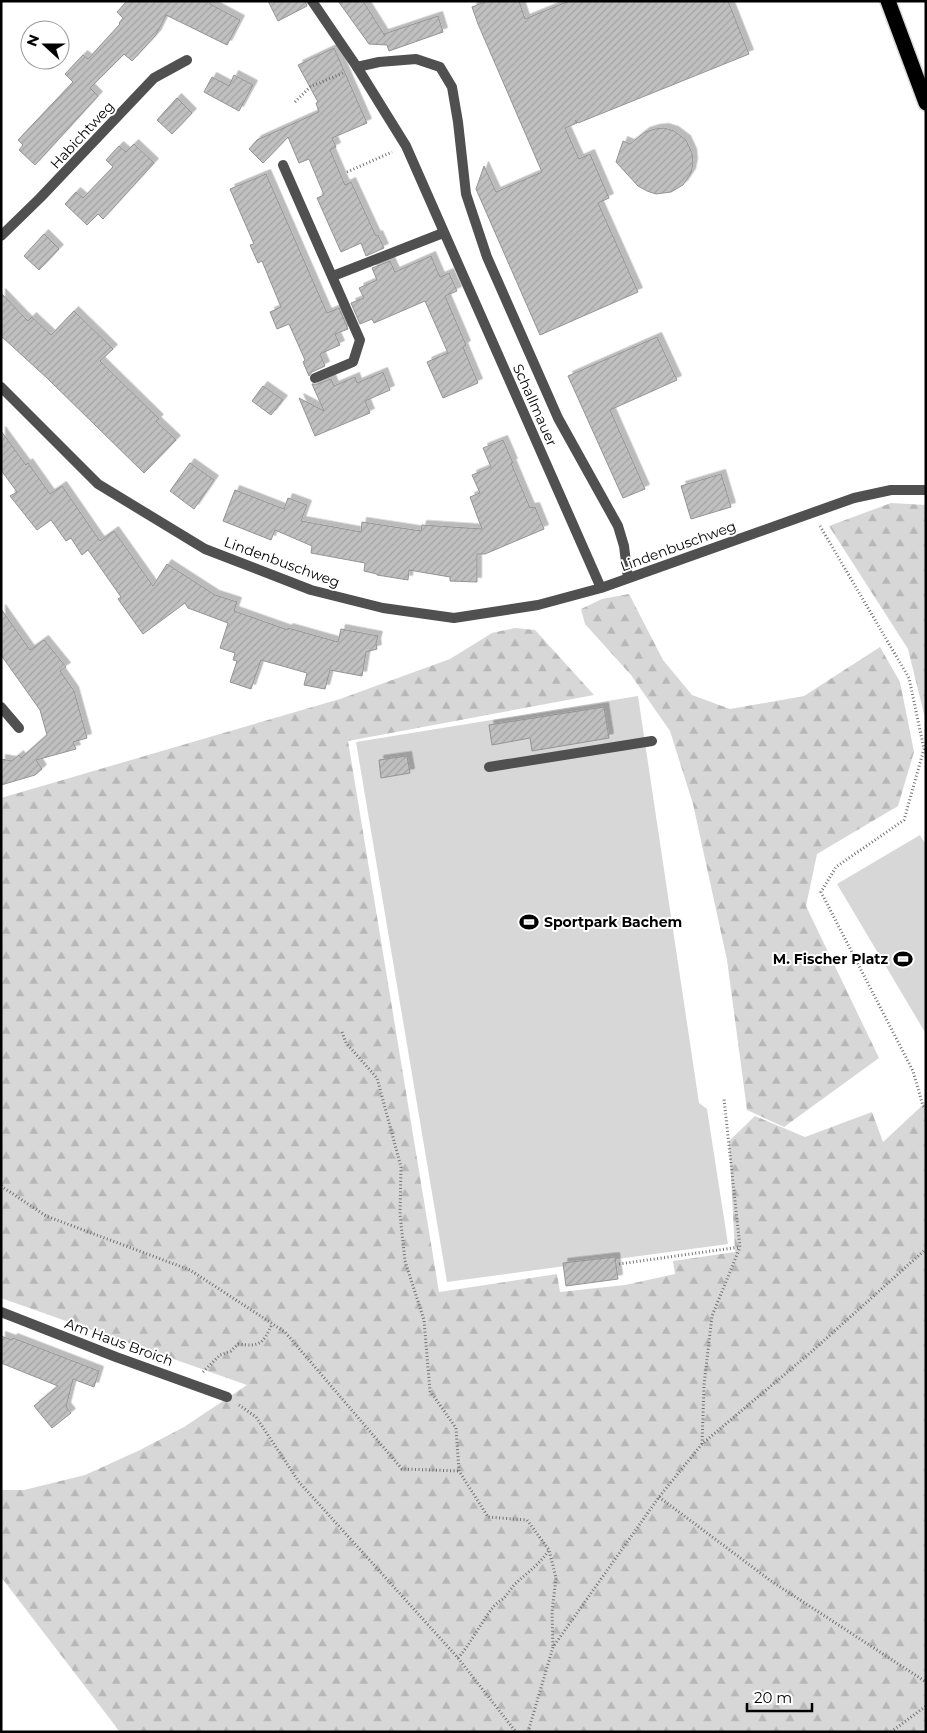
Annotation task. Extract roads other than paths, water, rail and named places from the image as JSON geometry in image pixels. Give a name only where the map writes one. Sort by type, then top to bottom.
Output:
[{"type":"highway","points":[[888,1],[926,103]]},
{"type":"street","name":"Schallmauer","points":[[312,1],[358,66],[406,146],[601,588]]},
{"type":"street","name":"Habichtweg","points":[[1,236],[40,198],[154,78],[187,60]]},
{"type":"street","points":[[358,66],[379,62],[416,60],[440,66],[452,87],[466,194],[487,257],[558,418],[618,526],[624,546],[628,578]]},
{"type":"street","points":[[283,165],[360,340],[353,362],[315,378]]},
{"type":"street","points":[[333,276],[443,233]]},
{"type":"street","name":"Lindenbuschweg","points":[[1,387],[98,484],[205,549],[312,590],[382,608],[454,618],[538,605],[601,588],[854,498],[891,490],[926,490]]},
{"type":"street","points":[[1,707],[19,728]]},
{"type":"street","points":[[489,767],[652,741]]},
{"type":"street","name":"Am Haus Broich","points":[[1,1312],[116,1357],[227,1397]]},
{"type":"place","name":"Sportpark Bachem","points":[[529,922]]},
{"type":"place","name":"M. Fischer Platz","points":[[903,959]]}]
